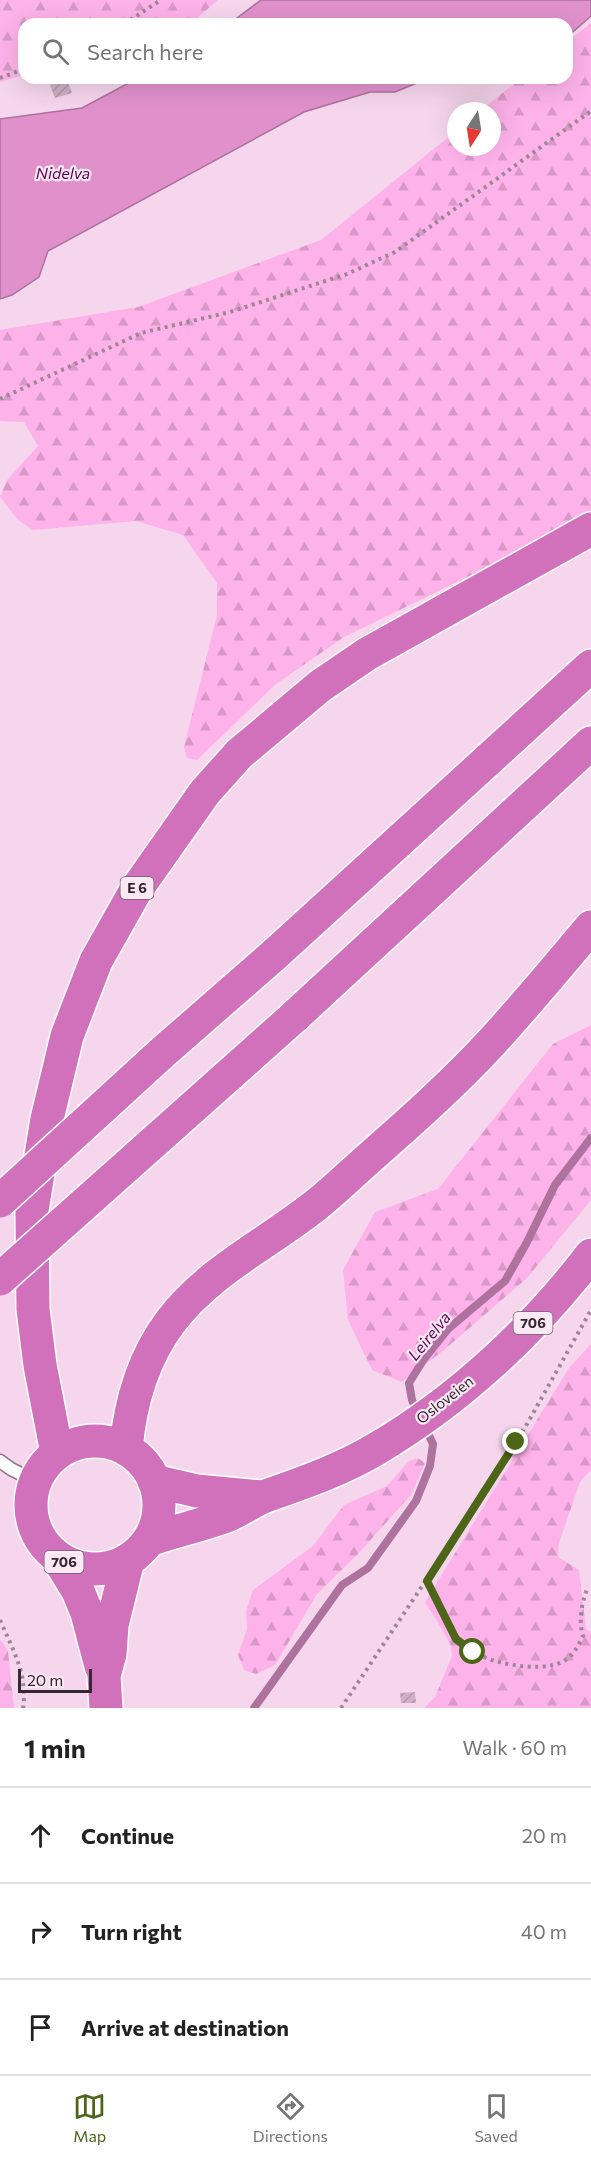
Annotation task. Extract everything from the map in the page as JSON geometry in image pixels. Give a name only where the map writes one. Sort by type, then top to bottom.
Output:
[{"type":"highway","name":"E 6","points":[[57,1453],[40,1365],[33,1309],[32,1210],[47,1119],[68,1036],[96,961],[136,890],[205,792],[239,754],[320,686],[367,654],[591,529]]},
{"type":"highway","points":[[0,1201],[591,666]]},
{"type":"highway","points":[[0,1280],[294,1017],[591,743]]},
{"type":"highway","points":[[126,1449],[128,1422],[142,1373],[171,1322],[194,1295],[219,1273],[316,1205],[431,1102],[489,1046],[591,927]]},
{"type":"highway","name":"Osloveien","points":[[139,1550],[171,1531],[230,1515],[264,1497],[315,1479],[375,1450],[468,1383],[512,1344],[550,1305],[591,1255]]},
{"type":"highway","name":"706","points":[[104,1676],[87,1613],[78,1591],[59,1560],[42,1542],[31,1519],[30,1502],[35,1480],[46,1463],[57,1453],[84,1442],[105,1442],[126,1449],[138,1457],[147,1468],[158,1494],[159,1509],[156,1526],[139,1550],[112,1625],[110,1654],[104,1676],[105,1708]]},
{"type":"highway","name":"Osloveien","points":[[154,1481],[197,1491],[264,1497]]},
{"type":"highway","name":"706","points":[[59,1560],[75,1567],[91,1570],[108,1569],[139,1550]]},
{"type":"lane","points":[[0,1461],[35,1480]]},
{"type":"path","points":[[133,18],[161,0]]},
{"type":"path","points":[[0,78],[18,71]]},
{"type":"path","points":[[0,399],[141,333],[230,312],[347,274],[395,252],[591,111]]},
{"type":"path","points":[[341,1708],[427,1581],[527,1424],[591,1310]]},
{"type":"path","points":[[427,1581],[456,1639],[464,1647],[489,1658],[537,1668],[565,1661],[574,1653],[583,1636],[580,1615],[588,1586]]},
{"type":"path","points":[[0,1620],[20,1666],[25,1684],[23,1708]]},
{"type":"green space","points":[[0,0],[218,0],[197,18],[18,18],[18,77],[0,82]]},
{"type":"green space","points":[[591,23],[591,517],[344,637],[276,684],[197,760],[187,758],[184,747],[217,615],[217,583],[183,535],[136,521],[33,530],[18,520],[0,497],[7,480],[38,446],[24,422],[0,421],[0,330],[138,307],[321,240],[447,138],[447,156],[501,156],[501,102],[491,102],[514,84],[573,84],[573,37]]},
{"type":"green space","points":[[591,1025],[591,1200],[527,1278],[444,1350],[402,1382],[372,1370],[348,1320],[343,1270],[375,1212],[438,1189],[553,1044]]},
{"type":"green space","points":[[591,1344],[591,1470],[580,1482],[559,1543],[558,1557],[579,1570],[586,1629],[591,1632],[591,1708],[424,1708],[435,1697],[452,1656],[451,1646],[425,1602],[569,1368]]},
{"type":"green space","points":[[418,1458],[425,1463],[411,1495],[358,1554],[317,1594],[275,1665],[256,1674],[244,1670],[238,1655],[247,1629],[246,1611],[253,1590],[313,1546],[344,1505],[387,1486],[409,1461]]},
{"type":"green space","points":[[0,1639],[8,1651],[14,1708],[0,1708]]},
{"type":"water","points":[[261,0],[591,0],[591,16],[573,32],[573,18],[237,18]]},
{"type":"water","name":"Nidelva","points":[[127,84],[415,84],[395,92],[370,92],[304,112],[48,251],[39,277],[12,295],[0,299],[0,119],[82,108]]},
{"type":"building","points":[[69,84],[72,93],[55,98],[50,85]]},
{"type":"building","points":[[415,1692],[416,1703],[401,1703],[400,1693]]},
{"type":"waterway","name":"Leirelva","points":[[418,1414],[412,1400],[409,1383],[424,1359],[448,1329],[505,1281],[555,1185],[591,1138]]},
{"type":"waterway","name":"Leirelva","points":[[254,1708],[342,1585],[368,1568],[416,1501],[430,1466],[433,1444],[425,1427]]},
{"type":"route","points":[[473,1652],[456,1639],[427,1581],[516,1442]]}]
